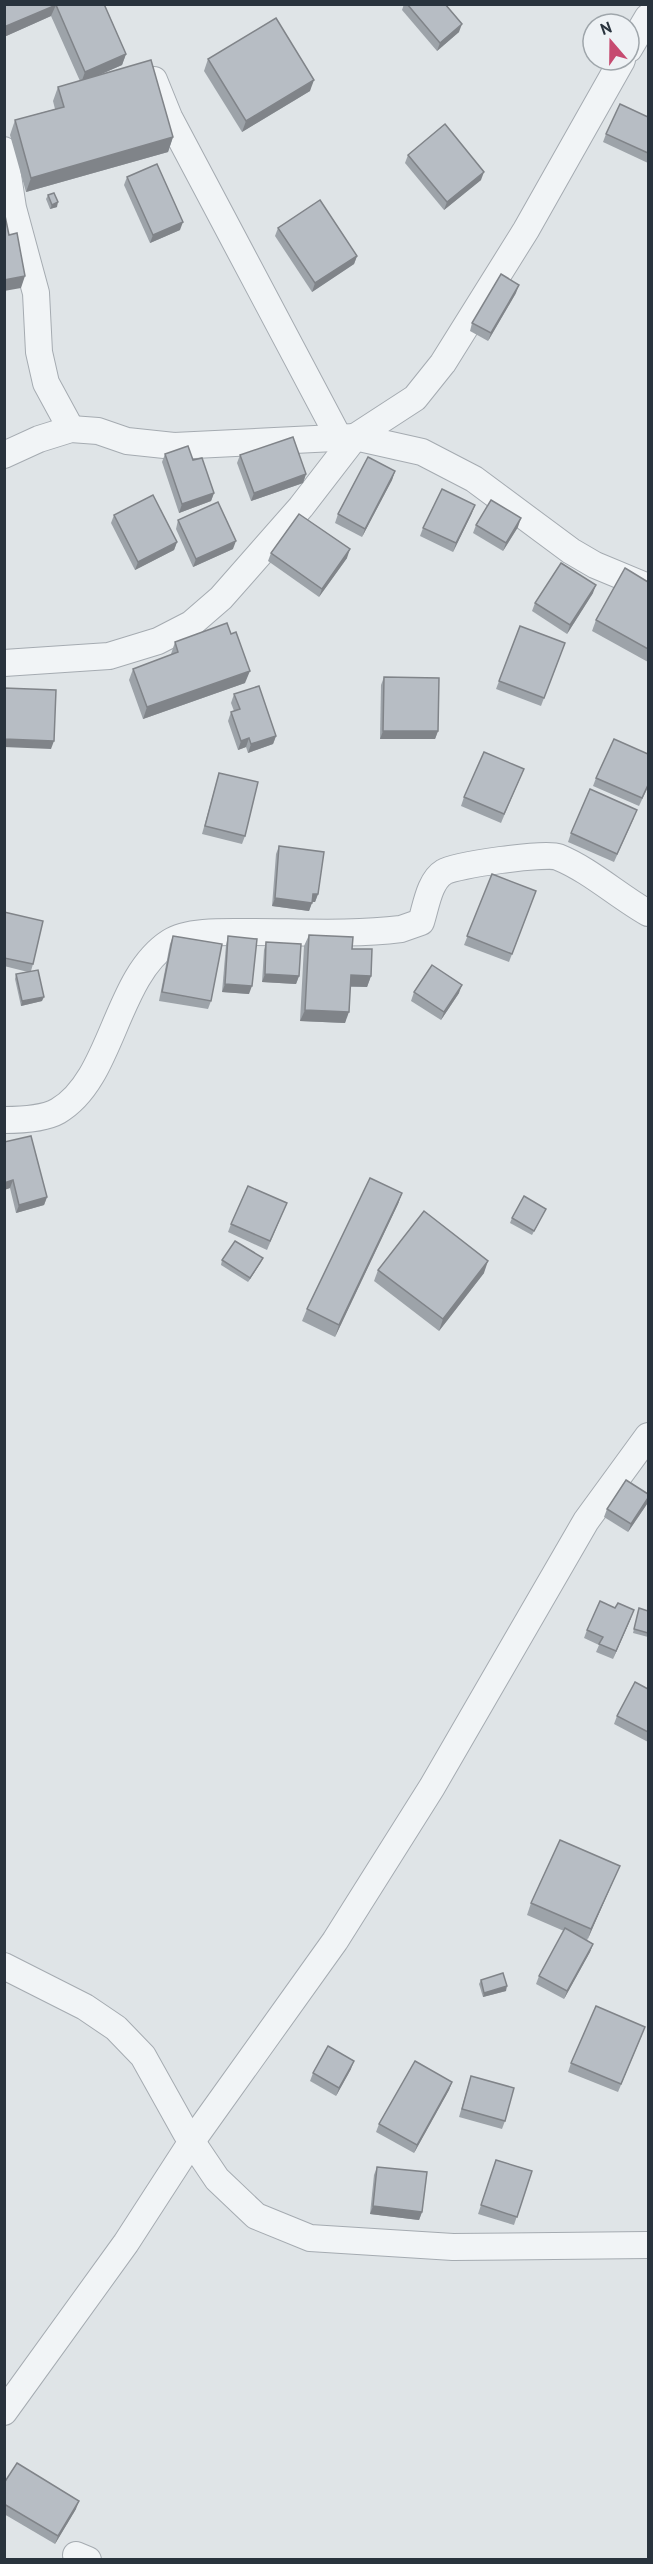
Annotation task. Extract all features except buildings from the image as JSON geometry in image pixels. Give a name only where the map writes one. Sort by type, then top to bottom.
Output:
[{"type":"street","points":[[4,663],[109,656],[158,641],[191,624],[221,598],[301,507],[347,437],[384,420],[415,398],[443,363],[526,230],[615,72]]},
{"type":"street","points":[[154,80],[169,117],[347,437]]},
{"type":"street","points":[[4,150],[13,208],[36,293],[39,352],[46,382],[71,429]]},
{"type":"street","points":[[4,455],[71,429],[98,431],[127,441],[174,446],[347,437],[422,452],[474,479],[571,551],[595,565],[648,587]]},
{"type":"street","points":[[4,1120],[22,1120],[58,1112],[83,1089],[132,989],[150,960],[171,940],[205,933],[401,929],[421,922],[435,881],[444,872],[471,864],[555,855],[648,913]]},
{"type":"street","points":[[4,2412],[126,2243],[192,2141],[335,1941],[432,1787],[586,1521],[648,1436]]},
{"type":"street","points":[[4,1966],[85,2007],[116,2028],[143,2056],[192,2141],[217,2179],[256,2216],[310,2238],[453,2247],[648,2245]]}]
